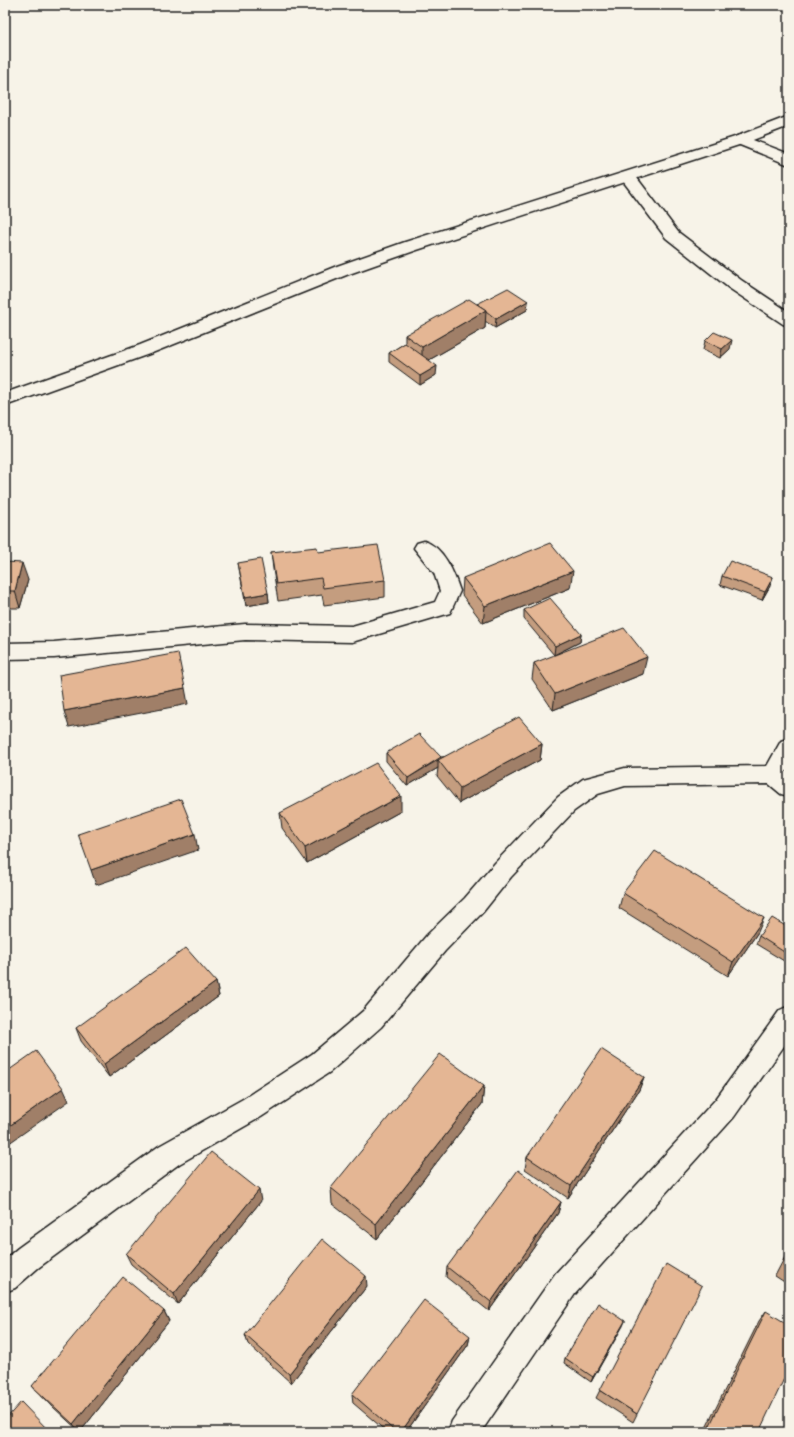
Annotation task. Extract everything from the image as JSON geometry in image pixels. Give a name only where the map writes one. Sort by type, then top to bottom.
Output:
[{"type":"street","points":[[5,400],[146,349],[351,268],[478,224],[740,140],[789,121]]},
{"type":"street","points":[[740,140],[789,160]]},
{"type":"street","points":[[628,177],[672,235],[736,284],[789,320]]},
{"type":"street","points":[[5,651],[54,650],[245,632],[352,634],[443,607],[450,591],[443,570],[424,548]]},
{"type":"street","points":[[5,1278],[28,1258],[169,1155],[252,1108],[321,1063],[372,1019],[436,943],[474,905],[503,870],[566,804],[591,786],[625,777],[781,781],[789,747]]},
{"type":"street","points":[[463,1432],[565,1284],[725,1108],[789,1018]]},
{"type":"building","points":[[508,288],[528,301],[496,319],[477,304]]},
{"type":"building","points":[[469,299],[486,310],[422,347],[405,335]]},
{"type":"building","points":[[714,332],[732,340],[722,349],[705,341]]},
{"type":"building","points":[[405,343],[437,366],[420,376],[389,353]]},
{"type":"building","points":[[550,543],[573,571],[485,606],[463,578]]},
{"type":"building","points":[[378,545],[385,580],[323,588],[321,578],[276,584],[271,552],[317,547],[318,552]]},
{"type":"building","points":[[261,559],[268,593],[245,597],[238,563]]},
{"type":"building","points":[[730,561],[773,577],[765,592],[722,576]]},
{"type":"building","points":[[5,562],[22,563],[15,591],[5,591]]},
{"type":"building","points":[[550,598],[581,634],[555,646],[524,610]]},
{"type":"building","points":[[624,628],[647,657],[555,694],[534,663]]},
{"type":"building","points":[[178,653],[185,688],[64,711],[59,675]]},
{"type":"building","points":[[519,717],[542,744],[460,788],[438,760]]},
{"type":"building","points":[[419,734],[441,757],[408,778],[386,753]]},
{"type":"building","points":[[376,763],[401,796],[305,848],[280,813]]},
{"type":"building","points":[[181,799],[195,834],[91,870],[78,834]]},
{"type":"building","points":[[655,851],[764,918],[733,962],[623,893]]},
{"type":"building","points":[[772,918],[789,928],[789,955],[759,936]]},
{"type":"building","points":[[186,948],[216,982],[104,1064],[76,1028]]},
{"type":"building","points":[[601,1049],[644,1077],[571,1186],[527,1157]]},
{"type":"building","points":[[36,1051],[63,1088],[5,1129],[5,1073]]},
{"type":"building","points":[[440,1054],[484,1086],[376,1224],[331,1188]]},
{"type":"building","points":[[211,1152],[259,1190],[174,1294],[126,1254]]},
{"type":"building","points":[[518,1170],[561,1202],[491,1302],[447,1267]]},
{"type":"building","points":[[322,1239],[366,1276],[289,1374],[245,1335]]},
{"type":"building","points":[[789,1253],[789,1270],[783,1266]]},
{"type":"building","points":[[666,1264],[702,1286],[637,1414],[600,1390]]},
{"type":"building","points":[[123,1277],[164,1311],[73,1424],[32,1386]]},
{"type":"building","points":[[424,1300],[470,1336],[401,1432],[396,1432],[352,1394]]},
{"type":"building","points":[[598,1303],[625,1321],[593,1377],[565,1358]]},
{"type":"building","points":[[766,1311],[789,1325],[789,1368],[759,1432],[717,1432],[709,1427]]},
{"type":"building","points":[[21,1402],[50,1432],[5,1432],[5,1420]]}]
